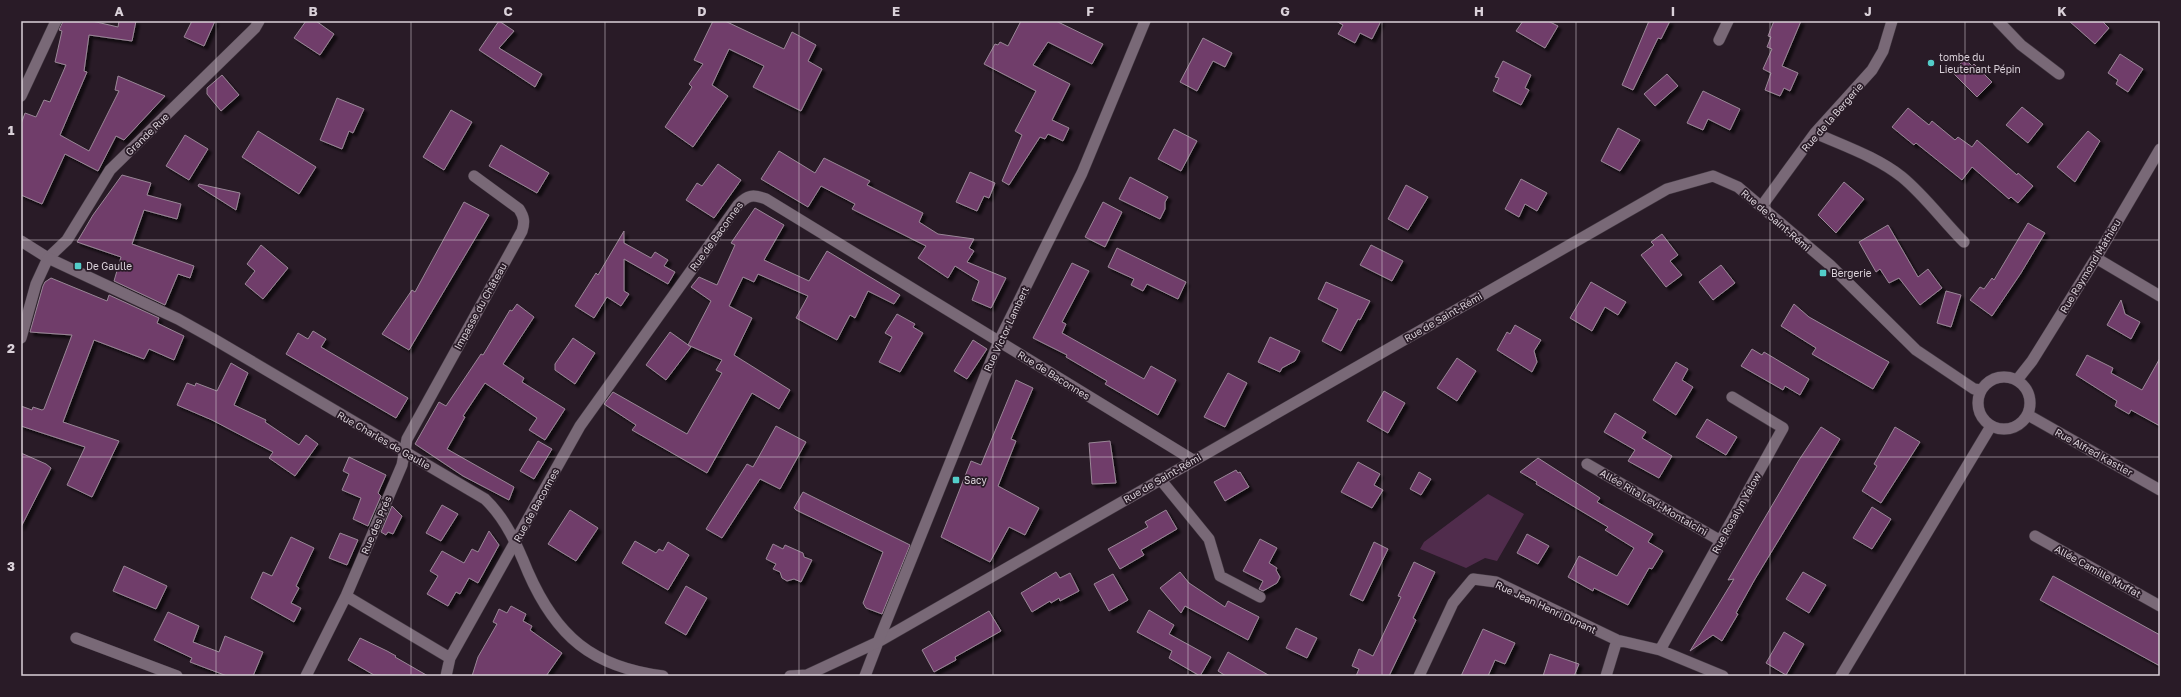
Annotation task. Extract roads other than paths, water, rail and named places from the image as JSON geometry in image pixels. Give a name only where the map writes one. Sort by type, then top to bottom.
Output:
[{"type":"street","points":[[21,96],[56,21]]},
{"type":"street","name":"Grande Rue","points":[[48,258],[66,240],[110,170],[255,28],[259,21]]},
{"type":"street","name":"Rue Victor Lambert","points":[[862,676],[878,642],[999,341],[1082,173],[1145,21]]},
{"type":"street","points":[[1719,40],[1728,21]]},
{"type":"street","name":"Rue de la Bergerie","points":[[1761,206],[1815,133],[1872,70],[1883,51],[1892,21]]},
{"type":"street","points":[[1998,21],[2016,41],[2059,74]]},
{"type":"street","points":[[1815,133],[1881,163],[1894,171],[1910,184],[1964,242]]},
{"type":"street","name":"Rue Raymond Mathieu","points":[[2017,380],[2030,364],[2096,258],[2160,149]]},
{"type":"street","name":"Impasse du Château","points":[[403,452],[407,439],[522,232],[524,224],[523,215],[519,209],[474,176]]},
{"type":"street","name":"Rue de Saint-Rémi","points":[[878,642],[1667,189],[1713,176],[1738,187],[1830,265],[1916,350],[1974,389],[1980,390]]},
{"type":"street","name":"Rue de Baconnes","points":[[446,676],[450,658],[580,426],[745,197],[758,196],[766,199],[1193,460]]},
{"type":"street","name":"Rue Charles de Gaulle","points":[[21,241],[48,258],[178,319],[254,362],[403,452],[485,499],[501,517],[515,541],[547,609],[570,639],[611,663],[636,671],[663,676]]},
{"type":"street","points":[[21,338],[36,284],[48,258]]},
{"type":"street","points":[[2096,258],[2160,296]]},
{"type":"street","points":[[2003,376],[2017,380],[2027,389],[2031,402],[2028,415],[2018,426],[2005,430],[1991,426],[1981,417],[1977,404],[1980,390],[1990,380],[2003,376]]},
{"type":"street","name":"Rue Rosalyn Yalow","points":[[1660,650],[1783,428],[1732,397]]},
{"type":"street","name":"Rue Alfred Kastler","points":[[2028,415],[2160,490]]},
{"type":"street","points":[[1841,676],[1991,426]]},
{"type":"street","name":"Rue des Prés","points":[[306,676],[346,596],[402,465],[403,452]]},
{"type":"street","name":"Allée Rita Levi-Montalcini","points":[[1586,464],[1721,541]]},
{"type":"street","points":[[1160,479],[1210,539],[1220,576],[1260,597]]},
{"type":"street","name":"Allée Camille Muffat","points":[[2035,536],[2160,606]]},
{"type":"street","name":"Rue Jean Henri Dunant","points":[[1419,676],[1453,603],[1473,579],[1496,582],[1618,640],[1660,650],[1723,676]]},
{"type":"street","points":[[346,596],[450,658]]},
{"type":"street","points":[[76,638],[177,676]]},
{"type":"street","points":[[1606,676],[1618,640]]},
{"type":"street","points":[[790,676],[809,675],[878,642]]},
{"type":"place","name":"tombe du Lieutenant Pépin","points":[[1931,63]]},
{"type":"place","name":"De Gaulle","points":[[78,266]]},
{"type":"place","name":"Bergerie","points":[[1823,273]]},
{"type":"place","name":"Sacy","points":[[956,480]]}]
